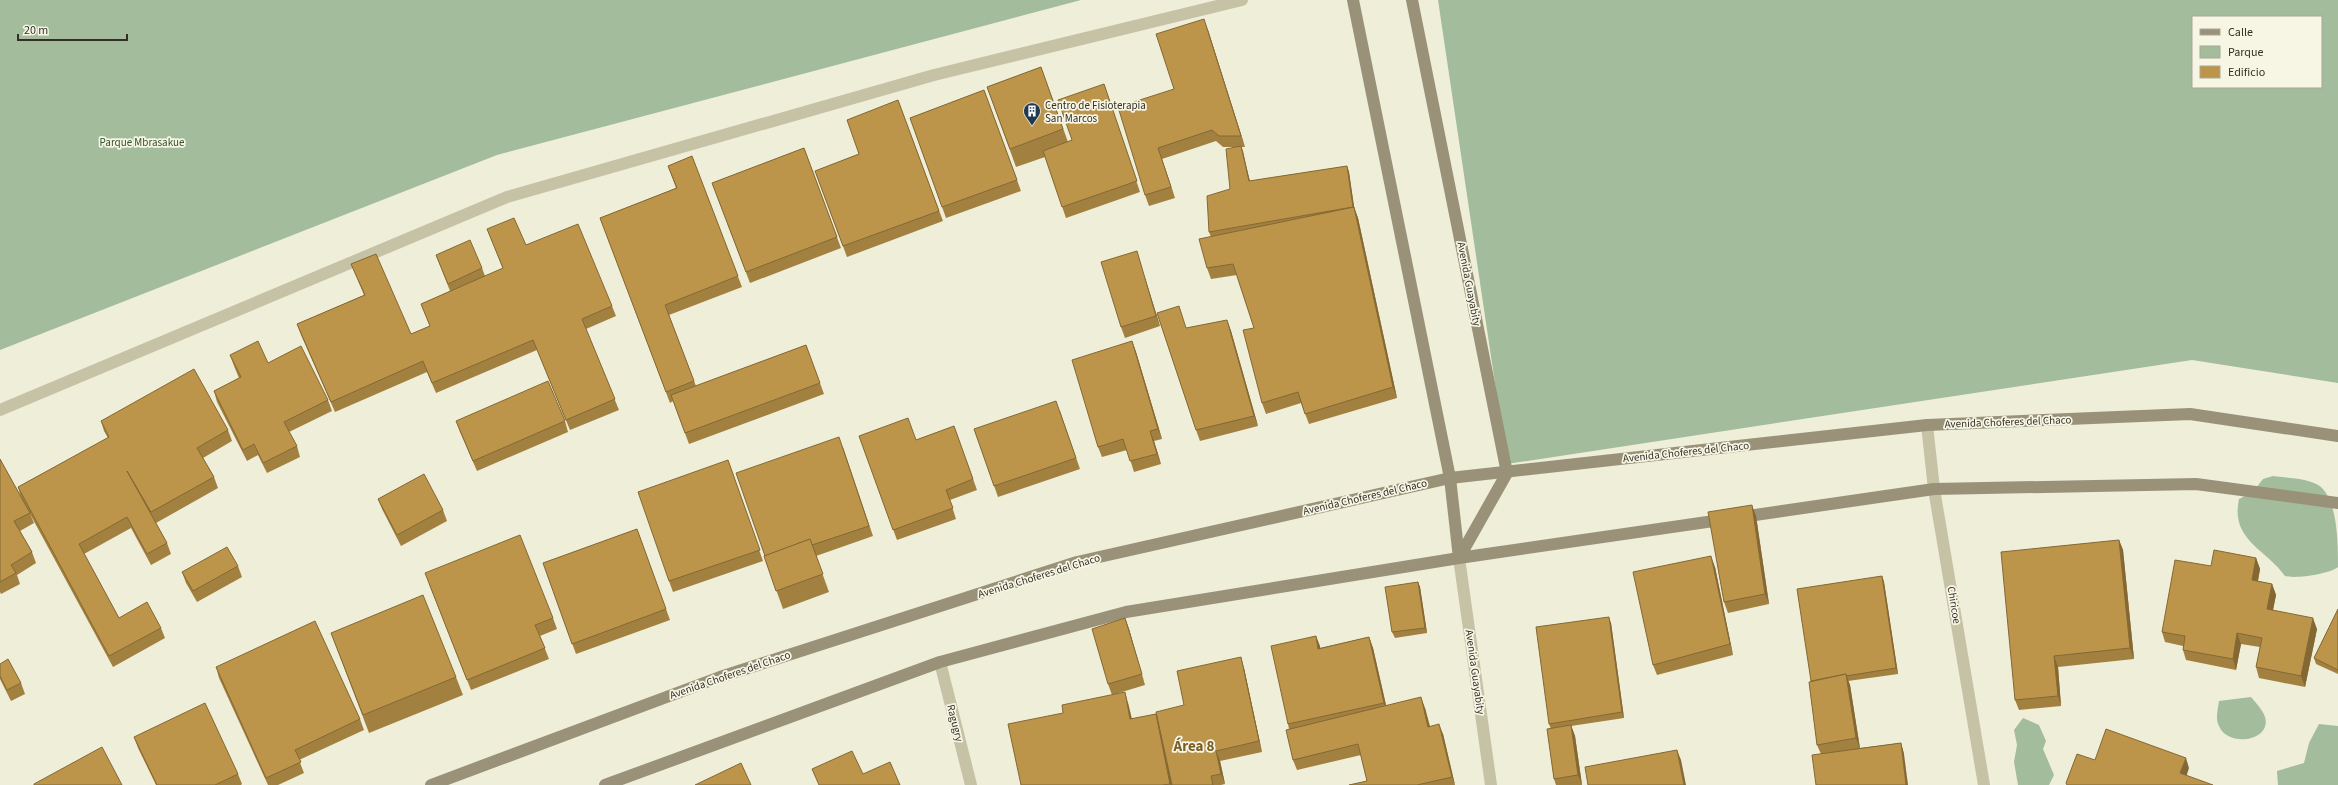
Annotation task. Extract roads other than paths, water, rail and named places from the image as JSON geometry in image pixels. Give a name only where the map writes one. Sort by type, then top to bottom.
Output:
[{"type":"street","points":[[0,410],[507,197],[934,75],[1242,0]]},
{"type":"street","name":"Avenida Guayabity","points":[[1353,0],[1450,478],[1459,558],[1491,785]]},
{"type":"street","name":"Avenida Guayabity","points":[[1412,0],[1507,473]]},
{"type":"street","name":"Avenida Choferes del Chaco","points":[[431,785],[720,677],[1077,562],[1450,478],[1507,473],[1927,425],[2190,414],[2338,436]]},
{"type":"street","name":"Chiricoe","points":[[1927,425],[1934,489],[1984,785]]},
{"type":"street","points":[[1459,558],[1507,473]]},
{"type":"street","points":[[605,785],[940,662],[1126,612],[1459,558],[1934,489],[2196,484],[2338,503]]},
{"type":"street","name":"Ragugry","points":[[940,662],[971,785]]},
{"type":"place","name":"Centro de Fisioterapia San Marcos","points":[[1032,126]]},
{"type":"district","name":"Área 8","points":[[1194,746]]},
{"type":"park label","name":"Parque Mbrasakue","points":[[142,142]]}]
